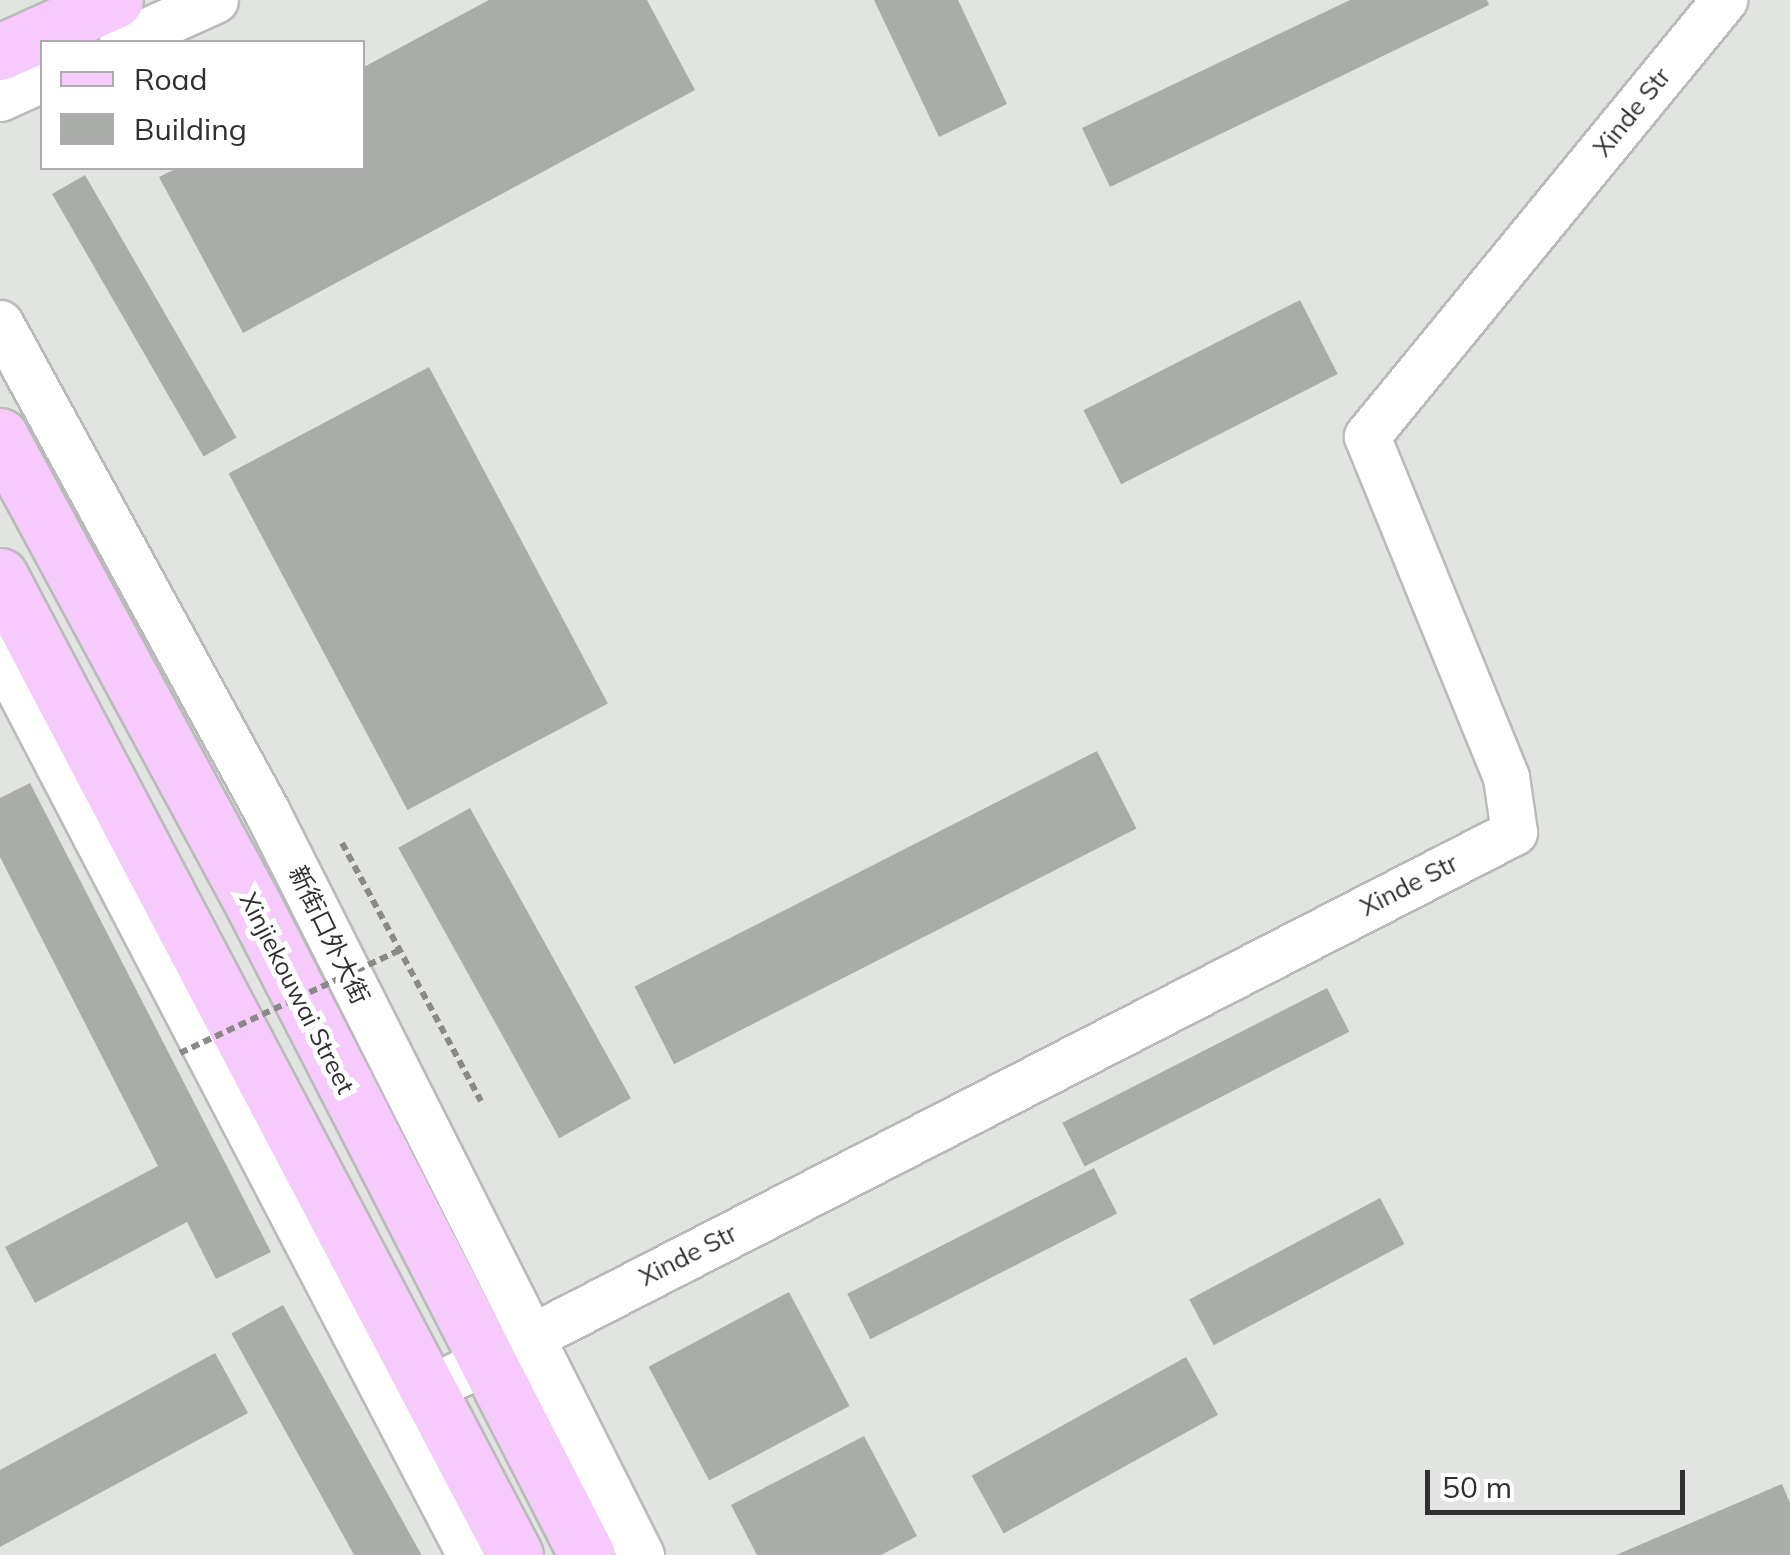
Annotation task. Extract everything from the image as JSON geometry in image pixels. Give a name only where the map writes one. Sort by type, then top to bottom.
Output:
[{"type":"main road","points":[[0,52],[114,0]]},
{"type":"main road","name":"Xinjiekouwai Street","points":[[0,436],[254,906],[507,1348],[587,1555]]},
{"type":"main road","points":[[0,576],[426,1392],[516,1555]]},
{"type":"street","points":[[126,40],[216,0]]},
{"type":"street","name":"Xinde Str","points":[[426,1392],[1514,832],[1506,777],[1367,436],[1724,0]]},
{"type":"street","points":[[0,98],[40,80]]},
{"type":"street","name":"新街口外大街","points":[[0,323],[267,812],[507,1348],[641,1555]]},
{"type":"street","points":[[0,653],[470,1555]]},
{"type":"path","points":[[342,842],[481,1101]]},
{"type":"path","points":[[180,1054],[400,950]]},
{"type":"building","points":[[489,0],[647,0],[695,90],[243,333],[159,177],[173,170],[365,170],[365,66]]},
{"type":"building","points":[[874,0],[958,0],[1007,104],[939,137]]},
{"type":"building","points":[[1350,0],[1487,0],[1489,5],[1110,187],[1082,128]]},
{"type":"building","points":[[85,175],[237,437],[204,456],[52,194]]},
{"type":"building","points":[[1300,300],[1338,374],[1121,484],[1083,410]]},
{"type":"building","points":[[429,367],[608,703],[407,810],[229,474]]},
{"type":"building","points":[[1097,751],[1136,829],[674,1064],[635,987]]},
{"type":"building","points":[[30,783],[271,1252],[216,1279],[187,1222],[35,1303],[5,1247],[158,1166],[0,857],[0,798]]},
{"type":"building","points":[[470,808],[631,1098],[559,1138],[398,848]]},
{"type":"building","points":[[1327,988],[1349,1032],[1085,1166],[1062,1123]]},
{"type":"building","points":[[1094,1168],[1117,1213],[870,1339],[847,1294]]},
{"type":"building","points":[[1380,1198],[1404,1244],[1214,1345],[1189,1299]]},
{"type":"building","points":[[789,1292],[850,1406],[709,1481],[649,1367]]},
{"type":"building","points":[[283,1305],[422,1555],[354,1555],[231,1334]]},
{"type":"building","points":[[215,1353],[248,1413],[0,1547],[0,1470]]},
{"type":"building","points":[[1186,1357],[1218,1415],[1004,1534],[972,1476]]},
{"type":"building","points":[[864,1436],[917,1536],[881,1555],[757,1555],[731,1505]]},
{"type":"building","points":[[1782,1484],[1790,1503],[1790,1555],[1616,1555]]}]
